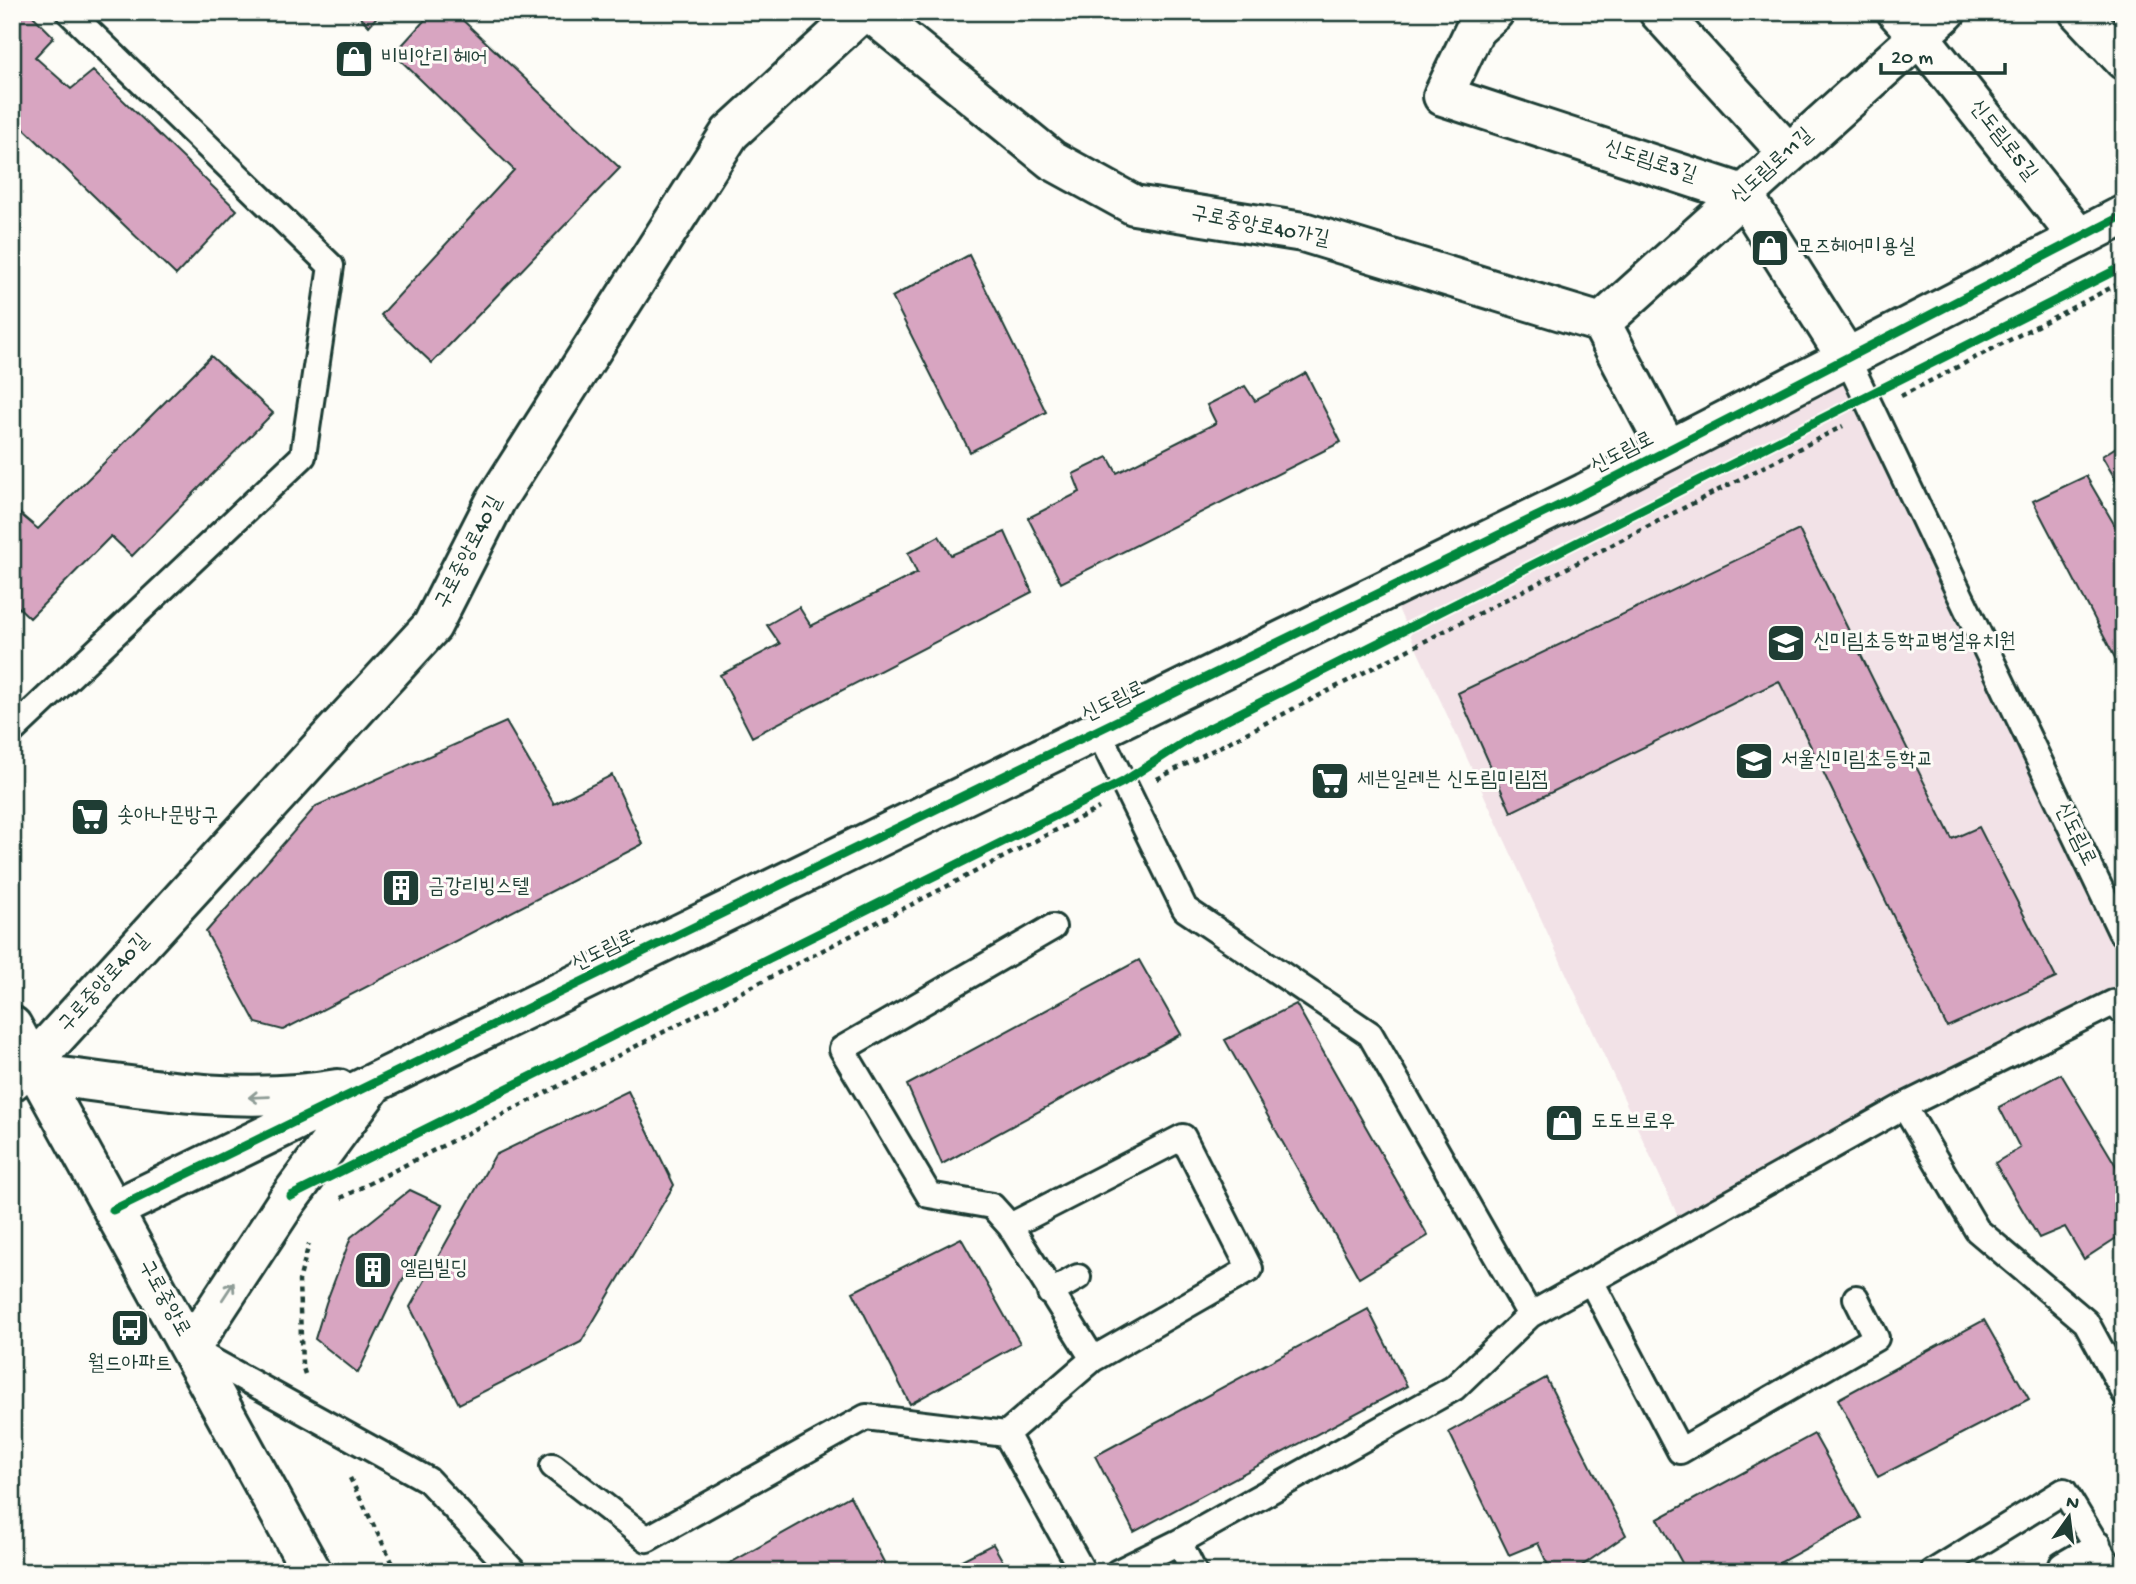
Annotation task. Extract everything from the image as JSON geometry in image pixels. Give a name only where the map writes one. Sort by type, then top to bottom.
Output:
[{"type":"street","name":"구로중앙로40길","points":[[28,1073],[432,626],[496,500],[730,133],[862,12]]},
{"type":"street","name":"구로중앙로40가길","points":[[870,12],[1052,160],[1134,205],[1303,232],[1601,323]]},
{"type":"street","points":[[1659,12],[1788,153]]},
{"type":"street","points":[[2079,12],[2124,60]]},
{"type":"street","name":"신도림로3길","points":[[1485,20],[1443,96],[1743,194]]},
{"type":"street","name":"신도림로11길","points":[[1601,323],[1788,153],[1921,20]]},
{"type":"street","name":"신도림로5길","points":[[1921,20],[2079,238]]},
{"type":"street","points":[[1743,194],[1847,358]]},
{"type":"street","name":"신도림로","points":[[113,1210],[1573,499],[2124,215]]},
{"type":"street","points":[[1601,323],[1668,450]]},
{"type":"street","name":"구로중앙로","points":[[12,1026],[28,1073],[113,1210],[312,1572]]},
{"type":"street","points":[[28,1073],[192,1094],[251,1097],[309,1094],[375,1083]]},
{"type":"street","points":[[190,1349],[287,1201],[375,1083]]},
{"type":"lane","points":[[12,730],[303,456],[331,266],[69,12]]},
{"type":"lane","name":"신도림로","points":[[1847,358],[2122,932]]},
{"type":"lane","points":[[1098,731],[1185,909],[1370,1034],[1530,1315]]},
{"type":"lane","points":[[1053,927],[842,1049],[929,1195],[992,1206],[1010,1226],[1093,1359]]},
{"type":"lane","points":[[1118,1572],[1180,1542],[1454,1388],[1530,1315],[1903,1106],[2113,1003],[2124,1013]]},
{"type":"lane","points":[[1903,1106],[1977,1230],[2086,1322],[2124,1392]]},
{"type":"lane","points":[[553,1466],[647,1539],[866,1417],[1006,1434],[1093,1359],[1250,1269],[1183,1137],[1010,1226]]},
{"type":"lane","points":[[1050,1293],[1078,1277]]},
{"type":"lane","points":[[1591,1281],[1680,1451],[1876,1338],[1856,1298]]},
{"type":"lane","points":[[190,1349],[428,1480],[514,1572]]},
{"type":"lane","points":[[1006,1434],[1083,1572]]},
{"type":"lane","points":[[1933,1572],[2064,1491],[2113,1572]]},
{"type":"lane","points":[[1180,1542],[1194,1572]]},
{"type":"lane","points":[[2062,1565],[2098,1544]]},
{"type":"path","points":[[331,1203],[2124,281]]},
{"type":"path","points":[[313,1233],[299,1281],[302,1365],[323,1422],[397,1572]]},
{"type":"shaded area","name":"서울신미림초등학교","points":[[1847,358],[2121,932],[2113,1003],[1684,1229],[1389,589]]},
{"type":"building","points":[[12,12],[29,12],[54,37],[35,57],[71,89],[93,71],[237,210],[176,275],[12,117]]},
{"type":"building","points":[[355,12],[381,12],[369,26]]},
{"type":"building","points":[[432,12],[454,12],[620,168],[432,363],[381,315],[514,170],[394,54]]},
{"type":"building","points":[[969,255],[1046,412],[970,452],[892,297]]},
{"type":"building","points":[[211,356],[273,413],[132,556],[111,536],[30,618],[12,601],[12,507],[38,529]]},
{"type":"building","points":[[1306,373],[1341,442],[1061,583],[1028,518],[1080,492],[1073,474],[1108,457],[1117,473],[1216,423],[1207,405],[1245,386],[1255,401]]},
{"type":"building","points":[[2124,442],[2124,494],[2102,456]]},
{"type":"building","points":[[2086,476],[2124,541],[2124,675],[2033,501]]},
{"type":"building","points":[[1799,530],[1952,839],[1979,827],[2056,978],[1947,1027],[1779,681],[1511,812],[1458,693]]},
{"type":"building","points":[[1005,532],[1032,592],[752,737],[720,675],[780,644],[767,625],[799,607],[811,626],[917,573],[908,553],[939,536],[951,555]]},
{"type":"building","name":"금강리빙스텔","points":[[506,722],[554,804],[612,775],[643,844],[283,1030],[256,1023],[206,932],[316,806]]},
{"type":"building","points":[[1139,960],[1181,1034],[942,1164],[907,1085]]},
{"type":"building","points":[[1296,1004],[1428,1236],[1359,1278],[1225,1040]]},
{"type":"building","points":[[2061,1074],[2124,1179],[2124,1233],[2084,1259],[2065,1227],[2039,1238],[1995,1163],[2020,1148],[1999,1107]]},
{"type":"building","points":[[628,1091],[674,1185],[581,1342],[459,1404],[410,1307],[495,1155]]},
{"type":"building","name":"엘림빌딩","points":[[410,1190],[442,1205],[358,1373],[315,1339],[351,1237]]},
{"type":"building","points":[[961,1238],[1020,1343],[910,1404],[853,1292]]},
{"type":"building","points":[[1368,1309],[1407,1386],[1134,1532],[1095,1456]]},
{"type":"building","points":[[1984,1320],[2029,1399],[1878,1477],[1838,1399]]},
{"type":"building","points":[[1546,1378],[1626,1535],[1573,1572],[1551,1572],[1538,1543],[1509,1555],[1449,1432]]},
{"type":"building","points":[[1814,1434],[1861,1518],[1763,1572],[1687,1572],[1658,1519]]},
{"type":"building","points":[[850,1496],[887,1568],[882,1572],[714,1572]]},
{"type":"building","points":[[993,1544],[1009,1572],[938,1572]]},
{"type":"cycle path","points":[[113,1210],[1585,493],[2124,215]]},
{"type":"cycle path","points":[[291,1196],[1123,782],[1194,736],[2124,266]]},
{"type":"place","name":"비비안리 헤어","points":[[354,59]]},
{"type":"place","name":"모즈헤어미용실","points":[[1770,248]]},
{"type":"place","name":"신미림초등학교병설유치원","points":[[1786,643]]},
{"type":"place","name":"서울신미림초등학교","points":[[1754,761]]},
{"type":"place","name":"세븐일레븐 신도림미림점","points":[[1330,781]]},
{"type":"place","name":"솟아나문방구","points":[[90,817]]},
{"type":"place","name":"금강리빙스텔","points":[[401,888]]},
{"type":"place","name":"도도브로우","points":[[1564,1123]]},
{"type":"place","name":"엘림빌딩","points":[[373,1270]]},
{"type":"place","name":"월드아파트","points":[[130,1328]]}]
